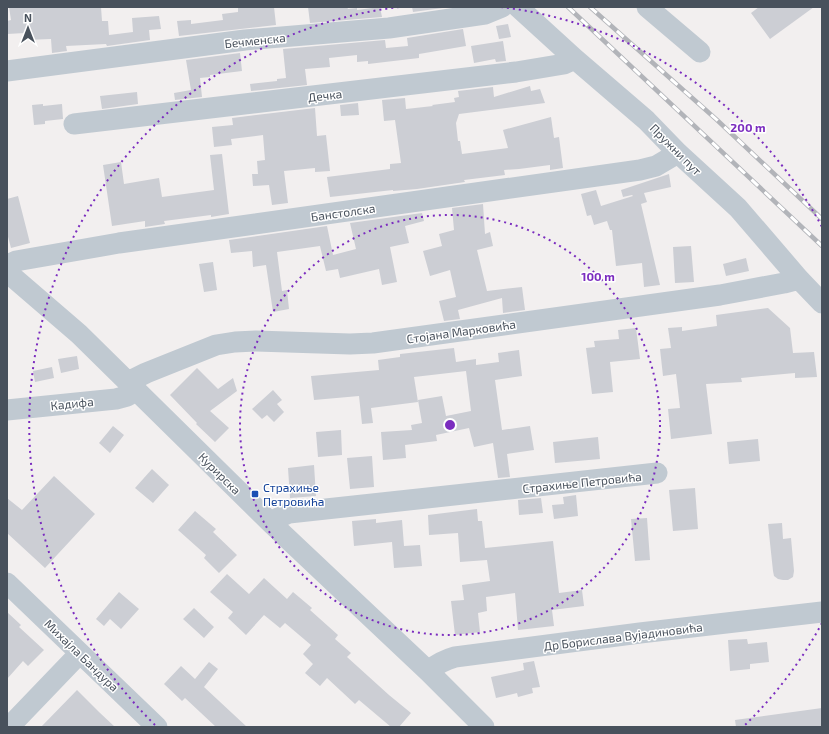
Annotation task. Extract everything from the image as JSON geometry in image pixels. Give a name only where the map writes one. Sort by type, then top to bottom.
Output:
[{"type":"street","name":"Бечменска","points":[[7,71],[246,40],[389,28],[485,14],[502,7]]},
{"type":"street","name":"Пружни пут","points":[[518,7],[575,59],[646,120],[678,153],[738,208],[798,279],[822,303]]},
{"type":"street","points":[[647,7],[700,52]]},
{"type":"street","name":"Дечка","points":[[74,124],[516,72],[564,64],[575,59]]},
{"type":"street","name":"Банстолска","points":[[7,265],[16,261],[119,243],[640,170],[656,166],[678,153]]},
{"type":"street","name":"Курирска","points":[[7,272],[80,334],[271,523],[428,671],[484,727]]},
{"type":"street","name":"Стојана Марковића","points":[[132,387],[146,373],[216,346],[234,342],[373,343],[720,295],[784,284],[798,279]]},
{"type":"street","name":"Кадифа","points":[[7,410],[116,399],[127,396],[132,387]]},
{"type":"street","name":"Страхиње Петровића","points":[[271,523],[289,513],[657,473]]},
{"type":"street","name":"Михајла Бандура","points":[[7,583],[157,727]]},
{"type":"street","name":"Др Борислава Вујадиновића","points":[[428,671],[438,663],[456,657],[648,632],[822,612]]},
{"type":"street","points":[[9,727],[80,653]]},
{"type":"building","points":[[9,7],[101,7],[102,21],[108,21],[109,35],[133,32],[132,18],[159,16],[161,29],[149,30],[150,40],[107,46],[106,44],[66,46],[67,51],[52,53],[51,39],[25,40],[25,33],[7,34],[7,21],[11,20]]},
{"type":"building","points":[[274,7],[276,25],[179,36],[177,21],[191,20],[191,24],[223,20],[222,14],[238,12],[238,8]]},
{"type":"building","points":[[308,7],[347,7],[348,9],[357,8],[357,10],[380,7],[382,17],[310,23]]},
{"type":"building","points":[[412,7],[450,7],[413,12]]},
{"type":"building","points":[[759,7],[814,7],[770,39],[751,13]]},
{"type":"building","points":[[508,24],[511,37],[499,39],[496,26]]},
{"type":"building","points":[[463,29],[466,46],[419,54],[419,58],[368,64],[368,61],[357,62],[357,55],[329,58],[330,67],[305,69],[307,85],[251,91],[250,84],[277,81],[277,79],[286,78],[283,49],[385,40],[386,48],[408,46],[407,38]]},
{"type":"building","points":[[503,41],[506,61],[496,62],[495,59],[474,63],[471,46]]},
{"type":"building","points":[[240,53],[242,71],[210,75],[210,77],[200,78],[202,97],[175,100],[174,93],[191,90],[186,60]]},
{"type":"building","points":[[530,86],[531,91],[540,89],[545,103],[459,114],[456,123],[458,141],[460,141],[462,154],[508,148],[503,130],[551,117],[554,138],[559,137],[563,168],[550,170],[550,165],[504,170],[505,175],[464,180],[465,182],[417,189],[393,190],[330,197],[327,177],[390,169],[390,164],[401,163],[395,120],[384,121],[382,100],[405,98],[406,109],[455,102],[454,98],[459,97],[458,91],[493,87],[494,97]]},
{"type":"building","points":[[137,92],[138,104],[102,109],[100,96]]},
{"type":"building","points":[[358,103],[359,115],[341,116],[340,105]]},
{"type":"building","points":[[43,104],[43,106],[62,104],[63,119],[45,121],[45,124],[34,125],[32,105]]},
{"type":"building","points":[[315,108],[317,136],[326,135],[330,171],[315,172],[315,168],[284,171],[288,203],[272,205],[269,185],[253,186],[252,174],[258,174],[257,161],[265,160],[263,135],[231,139],[232,145],[214,147],[212,127],[233,125],[232,118]]},
{"type":"building","points":[[222,154],[229,214],[164,221],[165,224],[145,227],[145,221],[112,226],[103,165],[121,162],[124,184],[159,178],[162,197],[214,190],[210,155]]},
{"type":"building","points":[[669,174],[671,187],[644,193],[647,202],[641,204],[660,285],[644,287],[642,263],[616,266],[612,230],[610,230],[607,221],[594,225],[591,215],[587,216],[581,194],[596,190],[601,206],[633,196],[623,197],[621,190]]},
{"type":"building","points":[[18,196],[30,243],[11,248],[7,233],[7,199]]},
{"type":"building","points":[[483,204],[485,234],[490,232],[493,246],[477,250],[487,291],[522,287],[525,310],[503,313],[502,298],[458,310],[460,319],[444,321],[439,301],[456,297],[450,270],[430,276],[423,251],[442,246],[439,234],[454,230],[452,208]]},
{"type":"building","points":[[422,213],[424,221],[405,226],[409,243],[390,247],[397,282],[382,285],[379,269],[340,278],[338,269],[326,271],[320,246],[277,252],[282,291],[287,290],[289,309],[273,312],[266,265],[253,267],[252,251],[231,253],[229,240],[327,226],[333,255],[356,249],[350,223]]},
{"type":"building","points":[[691,246],[694,282],[675,283],[673,247]]},
{"type":"building","points":[[746,258],[749,271],[726,276],[723,264]]},
{"type":"building","points":[[213,262],[217,290],[204,292],[199,264]]},
{"type":"building","points":[[768,308],[790,328],[793,353],[814,352],[817,377],[795,378],[795,373],[741,378],[742,382],[706,384],[712,434],[671,439],[668,409],[680,408],[676,374],[663,376],[660,349],[671,348],[668,328],[682,327],[682,331],[717,326],[716,315]]},
{"type":"building","points":[[636,328],[640,359],[610,362],[613,392],[592,394],[586,348],[595,347],[594,341],[619,339],[618,330]]},
{"type":"building","points":[[454,348],[456,362],[476,359],[476,365],[499,362],[498,353],[519,350],[522,376],[495,380],[502,430],[530,426],[534,450],[507,454],[510,477],[498,478],[493,443],[474,447],[469,428],[436,435],[437,441],[405,445],[406,458],[383,460],[381,432],[412,430],[411,425],[422,423],[418,400],[442,396],[446,416],[471,411],[466,371],[414,377],[418,402],[371,408],[373,423],[362,424],[359,396],[314,400],[311,376],[379,370],[378,360],[400,357],[400,354]]},
{"type":"building","points":[[77,356],[79,369],[61,373],[58,359]]},
{"type":"building","points":[[52,367],[54,378],[35,382],[33,371]]},
{"type":"building","points":[[197,368],[218,389],[233,378],[237,391],[210,411],[229,428],[215,442],[196,424],[197,423],[170,395]]},
{"type":"building","points":[[273,390],[282,400],[277,404],[284,412],[274,422],[267,415],[262,419],[252,409]]},
{"type":"building","points":[[113,426],[124,435],[110,453],[99,443]]},
{"type":"building","points":[[341,430],[342,455],[318,457],[316,432]]},
{"type":"building","points":[[598,437],[600,459],[555,463],[553,442]]},
{"type":"building","points":[[758,439],[760,461],[729,464],[727,442]]},
{"type":"building","points":[[372,456],[374,487],[350,489],[347,458]]},
{"type":"building","points":[[314,465],[316,496],[290,498],[288,468]]},
{"type":"building","points":[[152,469],[169,485],[153,503],[135,488]]},
{"type":"building","points":[[54,476],[95,514],[45,568],[7,533],[7,498],[22,510]]},
{"type":"building","points":[[695,488],[698,529],[673,531],[669,490]]},
{"type":"building","points":[[576,495],[578,516],[554,519],[552,505],[564,504],[563,497]]},
{"type":"building","points":[[541,498],[543,513],[519,515],[518,500]]},
{"type":"building","points":[[477,509],[478,521],[482,521],[485,548],[553,541],[559,593],[582,590],[584,606],[552,610],[554,626],[518,630],[515,593],[486,597],[487,611],[478,613],[480,632],[455,635],[451,601],[464,600],[462,585],[490,581],[487,560],[460,562],[458,533],[429,535],[428,515]]},
{"type":"building","points":[[195,511],[216,529],[213,532],[237,555],[219,573],[204,558],[206,555],[178,530]]},
{"type":"building","points":[[647,518],[650,560],[635,561],[631,519]]},
{"type":"building","points":[[376,519],[376,523],[402,520],[404,546],[420,545],[422,566],[394,568],[392,542],[354,546],[352,521]]},
{"type":"building","points":[[782,523],[783,539],[791,538],[794,571],[793,577],[788,580],[778,579],[774,576],[768,524]]},
{"type":"building","points":[[227,574],[249,594],[264,578],[287,599],[293,592],[312,608],[310,610],[338,635],[335,639],[351,653],[347,657],[411,713],[399,727],[391,727],[359,700],[355,704],[327,678],[320,686],[305,673],[313,664],[303,654],[311,645],[285,623],[280,628],[264,615],[246,635],[228,618],[233,612],[210,592]]},
{"type":"building","points":[[119,592],[139,609],[121,629],[110,619],[104,626],[96,619]]},
{"type":"building","points":[[194,608],[214,627],[204,638],[183,619]]},
{"type":"building","points":[[7,612],[21,625],[19,627],[44,650],[28,666],[23,661],[7,679]]},
{"type":"building","points":[[747,639],[748,644],[767,642],[769,662],[750,664],[750,669],[730,671],[728,640]]},
{"type":"building","points":[[534,661],[540,687],[532,688],[533,693],[518,697],[517,693],[496,698],[491,677],[524,670],[523,663]]},
{"type":"building","points":[[209,662],[218,669],[204,687],[247,727],[216,727],[185,698],[182,701],[164,684],[181,666],[195,679]]},
{"type":"building","points":[[77,690],[99,712],[115,727],[41,727]]},
{"type":"building","points":[[822,708],[822,727],[736,727],[735,720]]},
{"type":"railway","points":[[568,7],[822,246]]},
{"type":"railway","points":[[590,7],[717,120],[822,219]]},
{"type":"place","name":"Страхиње Петровића","points":[[255,494]]}]
